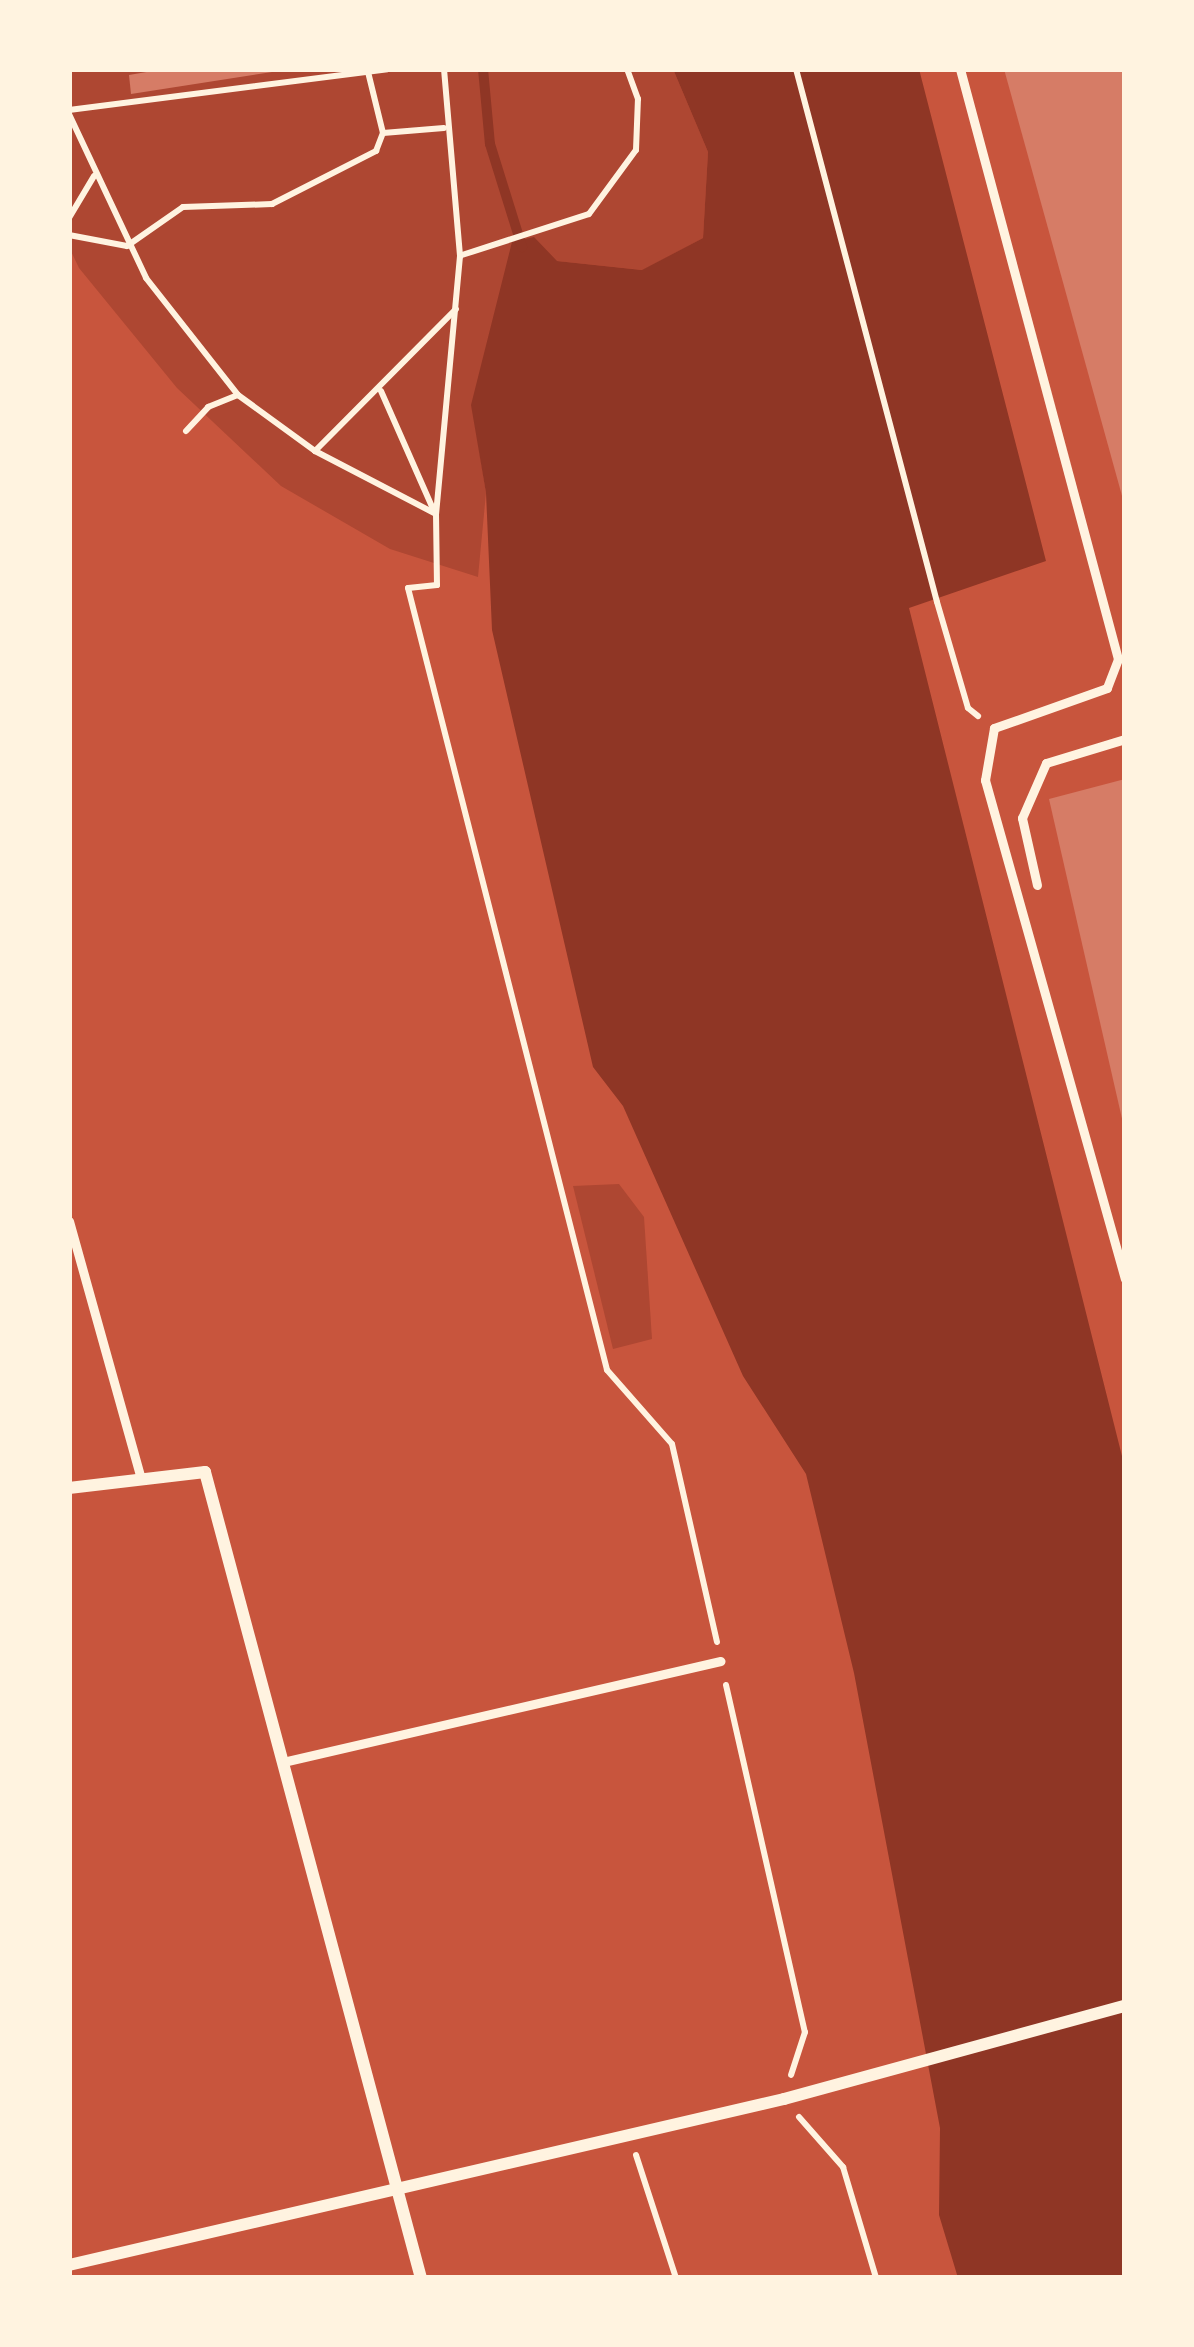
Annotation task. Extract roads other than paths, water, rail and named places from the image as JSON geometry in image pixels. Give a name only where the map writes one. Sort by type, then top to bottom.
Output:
[{"type":"street","points":[[69,1488],[205,1472],[421,2278]]},
{"type":"street","points":[[69,2265],[784,2099],[1125,2006]]},
{"type":"lane","points":[[960,69],[1118,659],[1107,688],[994,728],[985,780],[1125,1279]]},
{"type":"lane","points":[[1037,884],[1022,818],[1046,763],[1125,739]]},
{"type":"lane","points":[[69,1221],[141,1479]]},
{"type":"lane","points":[[283,1762],[721,1661]]},
{"type":"waterway","points":[[483,69],[490,144],[522,247]]}]
